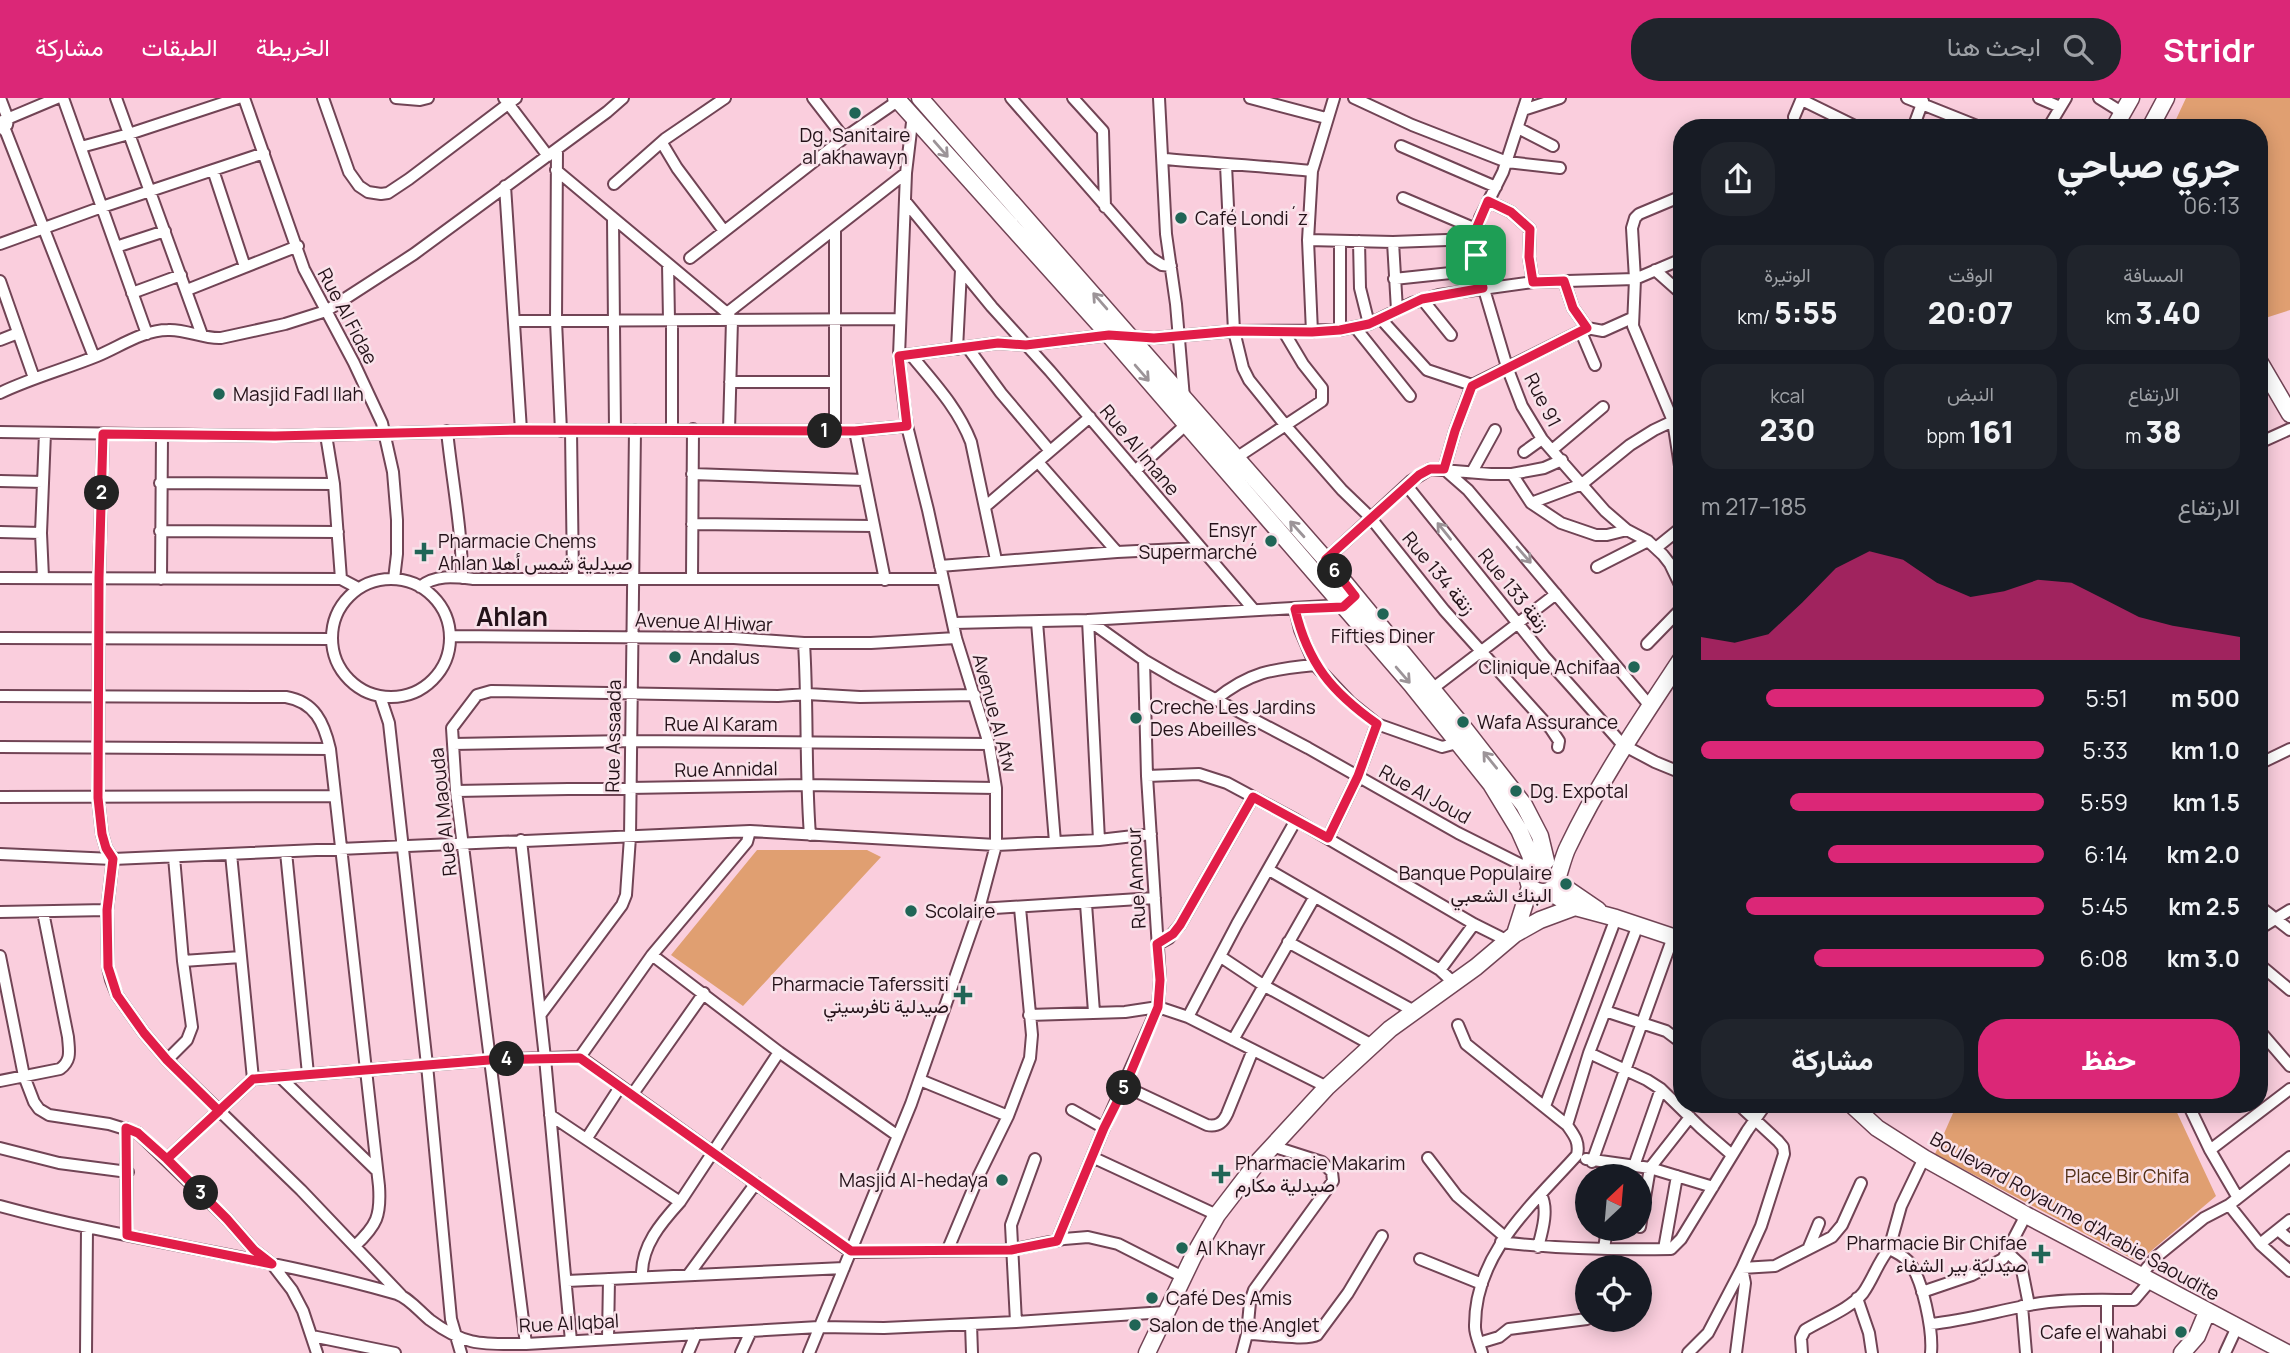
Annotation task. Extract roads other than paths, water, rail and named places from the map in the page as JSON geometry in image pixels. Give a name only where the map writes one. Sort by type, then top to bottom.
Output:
[{"type":"main road","points":[[919,98],[1184,398],[1192,419],[1311,571],[1349,601],[1432,689],[1510,784],[1540,836],[1544,876]]},
{"type":"main road","points":[[2155,119],[2166,98]]},
{"type":"main road","points":[[899,99],[1109,335],[1192,419],[1236,458],[1326,559],[1349,601],[1410,684],[1491,784],[1544,876],[1575,907],[1673,938]]},
{"type":"main road","points":[[2268,375],[2287,404]]},
{"type":"main road","points":[[1515,935],[1544,876],[1568,846],[1623,746],[1673,672]]},
{"type":"main road","points":[[1544,876],[1609,916]]},
{"type":"main road","points":[[1147,1353],[1165,1312],[1217,1214],[1272,1146],[1327,1087],[1372,1045],[1515,935],[1575,907]]},
{"type":"main road","name":"Boulevard Royaume d'Arabie Saoudite","points":[[1861,1113],[1877,1128],[1924,1158],[2237,1327],[2265,1348],[2287,1353]]},
{"type":"main road","points":[[2182,1353],[2197,1336],[2207,1312]]},
{"type":"street","points":[[0,98],[4,125],[94,357]]},
{"type":"street","points":[[4,125],[57,98]]},
{"type":"street","points":[[63,98],[147,334]]},
{"type":"street","points":[[116,98],[202,335]]},
{"type":"street","points":[[81,147],[238,98]]},
{"type":"street","name":"Rue Al Fidae","points":[[244,98],[304,269],[382,423],[393,472],[397,554],[394,579]]},
{"type":"street","points":[[323,98],[349,172],[359,186],[368,192],[388,193],[409,180],[510,100],[552,153],[556,170],[556,321],[566,431],[573,578]]},
{"type":"street","points":[[396,98],[428,98]]},
{"type":"street","points":[[0,393],[165,329],[221,338],[285,324],[326,311],[414,254],[623,98]]},
{"type":"street","points":[[614,184],[665,139],[725,98]]},
{"type":"street","points":[[813,98],[844,138]]},
{"type":"street","name":"Avenue Al Afw","points":[[809,1353],[920,1080],[979,909],[996,845],[996,788],[989,744],[956,638],[907,426],[899,356],[906,173],[913,116],[919,98]]},
{"type":"street","points":[[1011,98],[1151,258],[1171,266]]},
{"type":"street","points":[[1073,98],[1103,131],[1105,207]]},
{"type":"street","points":[[1159,98],[1166,234],[1184,398]]},
{"type":"street","points":[[1250,98],[1326,118]]},
{"type":"street","points":[[1312,332],[1307,240],[1312,171],[1334,98]]},
{"type":"street","points":[[1354,98],[1412,125],[1507,162],[1560,168]]},
{"type":"street","points":[[1475,234],[1507,162],[1527,98]]},
{"type":"street","points":[[1523,110],[1560,98]]},
{"type":"street","points":[[1907,98],[1923,101],[1962,119]]},
{"type":"street","points":[[2039,98],[2063,102],[2056,119]]},
{"type":"street","points":[[2099,98],[2127,105]]},
{"type":"street","points":[[690,258],[844,138],[899,99]]},
{"type":"street","points":[[1794,117],[1802,99],[1841,119]]},
{"type":"street","points":[[1916,119],[1923,101]]},
{"type":"street","points":[[1518,128],[1553,146]]},
{"type":"street","points":[[662,143],[724,231]]},
{"type":"street","points":[[1401,146],[1496,187]]},
{"type":"street","points":[[0,244],[264,153]]},
{"type":"street","points":[[1164,159],[1226,165],[1252,164],[1312,171]]},
{"type":"street","name":"Rue 134 زنقة","points":[[1226,165],[1234,331],[1243,368],[1249,380],[1342,490],[1370,517],[1444,610],[1551,729],[1559,741],[1558,747]]},
{"type":"street","points":[[213,170],[245,267]]},
{"type":"street","points":[[556,170],[729,317],[729,430]]},
{"type":"street","points":[[729,317],[906,173]]},
{"type":"street","points":[[505,186],[521,430]]},
{"type":"street","points":[[1403,198],[1475,234]]},
{"type":"street","points":[[1673,199],[1654,206],[1635,218],[1632,228],[1635,279],[1632,318],[1637,337],[1673,419]]},
{"type":"street","name":"Rue Al Imane","points":[[905,201],[1254,611]]},
{"type":"street","points":[[1488,201],[1511,212],[1530,229],[1529,257],[1533,282]]},
{"type":"street","points":[[613,219],[615,430]]},
{"type":"street","points":[[835,229],[835,431]]},
{"type":"street","points":[[116,247],[165,231]]},
{"type":"street","points":[[1307,240],[1393,242],[1475,234]]},
{"type":"street","name":"Rue 91","points":[[1475,234],[1483,288],[1522,406],[1542,439],[1605,511],[1656,548]]},
{"type":"street","points":[[1359,241],[1360,289],[1369,324]]},
{"type":"street","points":[[1340,242],[1340,330]]},
{"type":"street","points":[[1393,242],[1397,310]]},
{"type":"street","points":[[187,290],[298,246]]},
{"type":"street","points":[[899,356],[1012,342],[1026,345],[1109,335],[1178,337],[1234,331],[1340,330],[1369,324],[1422,299],[1533,282],[1635,279],[1673,263]]},
{"type":"street","points":[[668,264],[672,430]]},
{"type":"street","points":[[961,270],[962,349],[1050,451]]},
{"type":"street","points":[[1394,279],[1479,270]]},
{"type":"street","points":[[1655,270],[1673,286]]},
{"type":"street","points":[[132,293],[181,275]]},
{"type":"street","points":[[0,281],[3,299],[34,378]]},
{"type":"street","points":[[1564,281],[1595,365]]},
{"type":"street","points":[[1422,299],[1451,335]]},
{"type":"street","points":[[514,321],[729,317],[900,319]]},
{"type":"street","points":[[1444,469],[1472,386],[1507,366],[1584,330],[1603,331],[1632,318]]},
{"type":"street","points":[[1381,319],[1427,370],[1472,386]]},
{"type":"street","points":[[1354,327],[1410,396]]},
{"type":"street","points":[[1236,458],[1318,405],[1323,395],[1322,387],[1303,365],[1284,332]]},
{"type":"street","points":[[0,340],[18,333]]},
{"type":"street","points":[[911,355],[953,406],[964,425],[971,442],[996,560]]},
{"type":"street","points":[[730,382],[835,382]]},
{"type":"street","points":[[1552,450],[1603,407]]},
{"type":"street","points":[[986,506],[1090,417]]},
{"type":"street","points":[[1135,471],[1192,419]]},
{"type":"street","points":[[1531,503],[1582,484],[1630,445],[1673,421]]},
{"type":"street","points":[[0,432],[326,435],[521,430],[855,431],[907,426]]},
{"type":"street","points":[[692,579],[694,429]]},
{"type":"street","points":[[2268,439],[2290,429]]},
{"type":"street","name":"Rue Assaada","points":[[541,1014],[622,905],[626,895],[635,430]]},
{"type":"street","points":[[1472,472],[1495,430]]},
{"type":"street","points":[[447,431],[460,530],[462,578]]},
{"type":"street","points":[[855,431],[885,580]]},
{"type":"street","points":[[43,578],[41,533],[45,433]]},
{"type":"street","points":[[103,434],[98,798],[102,834],[113,859],[107,910],[108,967],[117,995],[167,1060],[284,1173],[401,1295]]},
{"type":"street","points":[[161,579],[162,435]]},
{"type":"street","points":[[326,435],[334,485],[341,579]]},
{"type":"street","points":[[1524,452],[1542,439]]},
{"type":"street","points":[[1311,571],[1423,472],[1444,469],[1512,474],[1544,468],[1562,460]]},
{"type":"street","points":[[1038,463],[1117,552]]},
{"type":"street","points":[[1444,469],[1468,490],[1650,706]]},
{"type":"street","points":[[692,474],[864,480]]},
{"type":"street","points":[[1512,474],[1531,503],[1561,523],[1580,531],[1607,535],[1628,530]]},
{"type":"street","points":[[0,481],[43,482]]},
{"type":"street","points":[[160,483],[334,485]]},
{"type":"street","name":"Rue 133 زنقة","points":[[1407,486],[1544,656],[1623,746]]},
{"type":"street","points":[[692,524],[873,526]]},
{"type":"street","points":[[160,531],[338,532]]},
{"type":"street","points":[[0,532],[41,533]]},
{"type":"street","points":[[1597,567],[1656,548],[1673,534]]},
{"type":"street","points":[[940,566],[996,560],[1200,548]]},
{"type":"street","points":[[1656,548],[1673,570]]},
{"type":"street","name":"Rue Al Fidae","points":[[397,554],[409,582]]},
{"type":"street","points":[[0,578],[341,579],[358,588]]},
{"type":"street","points":[[421,587],[435,579],[462,578],[943,579]]},
{"type":"street","points":[[394,579],[409,582],[421,587],[442,607],[450,636],[446,659],[433,680],[423,687],[401,696],[380,696],[358,686],[341,669],[334,654],[333,624],[338,610],[358,588],[375,581],[394,579]]},
{"type":"street","points":[[1432,689],[1556,594]]},
{"type":"street","points":[[954,623],[1088,620],[1295,609],[1349,601]]},
{"type":"street","points":[[1295,609],[1300,630],[1315,665],[1351,703],[1377,724],[1442,747],[1457,743]]},
{"type":"street","points":[[1647,643],[1673,617]]},
{"type":"street","points":[[1088,620],[1099,840]]},
{"type":"street","name":"Rue Al Joud","points":[[1088,620],[1144,660],[1215,700],[1458,833],[1544,876]]},
{"type":"street","points":[[1037,622],[1055,842]]},
{"type":"street","points":[[0,638],[100,636],[332,639]]},
{"type":"street","name":"Avenue Al Hiwar","points":[[450,636],[734,638],[804,643],[871,643],[956,638]]},
{"type":"street","points":[[804,643],[808,742],[806,785],[810,835]]},
{"type":"street","name":"Rue Annour","points":[[1057,1241],[1158,1007],[1160,980],[1147,775],[1144,660]]},
{"type":"street","points":[[1215,700],[1245,678],[1263,672],[1315,665]]},
{"type":"street","name":"Rue Al Maouda","points":[[526,1344],[456,790],[452,728],[458,717],[477,695],[483,692],[778,696],[807,694],[860,697],[975,695]]},
{"type":"street","points":[[0,696],[293,698],[307,705],[319,716],[326,728],[330,749],[380,1193],[379,1214],[374,1226],[355,1246]]},
{"type":"street","points":[[380,696],[389,723],[427,1065],[450,1313],[460,1353]]},
{"type":"street","points":[[389,723],[401,696]]},
{"type":"street","points":[[1328,838],[1358,776],[1377,724]]},
{"type":"street","name":"Rue Al Karam","points":[[453,744],[630,741],[989,744]]},
{"type":"street","points":[[1623,746],[1673,769]]},
{"type":"street","points":[[0,747],[330,749]]},
{"type":"street","points":[[2268,760],[2290,749]]},
{"type":"street","points":[[1147,775],[1199,774],[1227,783],[1328,838],[1474,924],[1515,935]]},
{"type":"street","name":"Rue Annidal","points":[[456,790],[806,785],[996,788]]},
{"type":"street","points":[[0,797],[334,796]]},
{"type":"street","points":[[1157,944],[1173,934],[1180,925],[1253,797]]},
{"type":"street","points":[[1188,1017],[1296,820]]},
{"type":"street","points":[[0,854],[113,859],[750,831],[948,840],[996,845],[1099,840],[1151,834]]},
{"type":"street","points":[[580,1058],[652,956],[747,842],[750,831]]},
{"type":"street","points":[[521,840],[541,1014],[572,1341]]},
{"type":"street","points":[[286,852],[308,1074]]},
{"type":"street","points":[[231,854],[253,1079]]},
{"type":"street","points":[[167,1060],[187,1040],[192,1027],[174,857]]},
{"type":"street","points":[[1269,870],[1440,971],[1454,983]]},
{"type":"street","points":[[979,909],[1155,898]]},
{"type":"street","points":[[1233,1040],[1314,898]]},
{"type":"street","points":[[1086,904],[1094,1012]]},
{"type":"street","points":[[948,1249],[1030,1058],[1032,1035],[1020,908]]},
{"type":"street","points":[[0,912],[107,910]]},
{"type":"street","points":[[2268,923],[2290,910]]},
{"type":"street","points":[[0,1081],[60,1069],[69,1056],[68,1037],[43,912]]},
{"type":"street","points":[[2268,914],[2290,930]]},
{"type":"street","points":[[1545,1106],[1609,916]]},
{"type":"street","points":[[1440,971],[1474,924]]},
{"type":"street","points":[[1567,1125],[1589,1053],[1638,925]]},
{"type":"street","points":[[1288,942],[1414,1012]]},
{"type":"street","points":[[1592,1162],[1673,949]]},
{"type":"street","points":[[0,956],[24,1076],[34,1102],[49,1115],[126,1128],[138,1133],[227,1219],[254,1250],[272,1264],[292,1290],[317,1353]]},
{"type":"street","points":[[652,956],[779,1052],[898,1136]]},
{"type":"street","points":[[183,961],[241,957]]},
{"type":"street","points":[[1221,957],[1262,985],[1372,1045]]},
{"type":"street","points":[[2268,972],[2290,990]]},
{"type":"street","points":[[632,1095],[704,993]]},
{"type":"street","points":[[1029,1015],[1134,1011],[1158,1007],[1188,1017],[1327,1087]]},
{"type":"street","points":[[1605,1011],[1666,1031],[1673,1036]]},
{"type":"street","points":[[1458,1025],[1466,1044],[1567,1125],[1577,1139],[1579,1148],[1577,1155],[1522,1212],[1489,1262],[1482,1284],[1475,1328],[1480,1348],[1509,1329],[1575,1321]]},
{"type":"street","points":[[2268,1045],[2289,1060]]},
{"type":"street","points":[[1125,1086],[1207,1125],[1216,1126],[1225,1119],[1253,1050]]},
{"type":"street","points":[[642,1276],[647,1245],[680,1202],[779,1052]]},
{"type":"street","points":[[1589,1053],[1647,1080],[1673,1101]]},
{"type":"street","points":[[167,1159],[253,1079],[489,1060],[580,1058],[851,1251],[1011,1250],[1088,1237],[1102,1239],[1147,1257],[1183,1277]]},
{"type":"street","points":[[280,1077],[377,1171]]},
{"type":"street","points":[[920,1080],[1007,1116]]},
{"type":"street","points":[[587,1138],[620,1087]]},
{"type":"street","points":[[1634,1164],[1661,1089]]},
{"type":"street","points":[[2268,1101],[2290,1089]]},
{"type":"street","points":[[1072,1110],[1104,1128]]},
{"type":"street","points":[[1686,1113],[1732,1155]]},
{"type":"street","points":[[1688,1353],[1708,1333],[1742,1268],[1761,1226],[1784,1154],[1778,1141],[1747,1113]]},
{"type":"street","points":[[1428,1158],[1457,1196],[1503,1239],[1538,1247],[1671,1249],[1681,1239],[1759,1113]]},
{"type":"street","points":[[2192,1113],[2233,1202],[2260,1244],[2290,1271]]},
{"type":"street","points":[[2210,1150],[2250,1113]]},
{"type":"street","points":[[550,1115],[680,1202]]},
{"type":"street","points":[[1652,1165],[1690,1117]]},
{"type":"street","points":[[126,1128],[127,1235]]},
{"type":"street","points":[[1242,1353],[1254,1290],[1333,1181],[1332,1172],[1322,1162],[1272,1146]]},
{"type":"street","points":[[0,1148],[59,1163],[128,1172]]},
{"type":"street","points":[[1577,1155],[1598,1164]]},
{"type":"street","points":[[1092,1157],[1217,1214]]},
{"type":"street","points":[[1930,1324],[2025,1306],[2077,1300],[2134,1300],[2157,1257],[2204,1218],[2233,1202],[2290,1157]]},
{"type":"street","points":[[1016,1322],[1011,1225],[1035,1158]]},
{"type":"street","points":[[1802,1353],[1801,1338],[1805,1330],[1857,1298],[1865,1290],[1889,1249],[1901,1206],[1924,1158]]},
{"type":"street","points":[[1652,1169],[1713,1187]]},
{"type":"street","points":[[1664,1249],[1677,1176]]},
{"type":"street","points":[[689,1274],[756,1183]]},
{"type":"street","points":[[1742,1268],[1776,1266],[1832,1237],[1842,1224],[1861,1183]]},
{"type":"street","points":[[1538,1247],[1544,1201],[1541,1195]]},
{"type":"street","name":"Rue Al Iqbal","points":[[0,1206],[87,1227],[272,1264],[401,1295],[430,1320],[457,1337],[471,1343],[503,1348],[608,1338],[819,1327],[884,1328],[1016,1322],[1165,1312]]},
{"type":"street","points":[[1922,1292],[1972,1275],[2003,1259],[2026,1215]]},
{"type":"street","points":[[2260,1244],[2290,1220]]},
{"type":"street","points":[[1809,1247],[1819,1223]]},
{"type":"street","points":[[86,1353],[87,1227]]},
{"type":"street","points":[[2278,1230],[2290,1240]]},
{"type":"street","points":[[1247,1334],[1311,1339],[1317,1335],[1348,1293],[1382,1236]]},
{"type":"street","points":[[1604,1249],[1605,1241]]},
{"type":"street","points":[[1636,1250],[1638,1241]]},
{"type":"street","points":[[1889,1249],[1909,1262],[1922,1292],[1930,1324],[1931,1353]]},
{"type":"street","points":[[2007,1252],[2021,1265],[2026,1353]]},
{"type":"street","points":[[1420,1259],[1482,1284]]},
{"type":"street","points":[[567,1281],[844,1268]]},
{"type":"street","points":[[1736,1353],[1745,1283],[1742,1268]]},
{"type":"street","points":[[608,1338],[609,1279]]},
{"type":"street","points":[[1857,1298],[1869,1333],[1872,1353]]},
{"type":"street","points":[[2107,1300],[2107,1353]]},
{"type":"street","points":[[971,1324],[972,1353]]},
{"type":"street","points":[[2225,1353],[2237,1327]]},
{"type":"street","points":[[741,1353],[751,1331]]},
{"type":"street","points":[[688,1353],[696,1334]]},
{"type":"street","points":[[312,1336],[395,1353]]},
{"type":"place","name":"Dg. Sanitaire al akhawayn","points":[[855,113]]},
{"type":"place","name":"Café Londi´z","points":[[1181,218]]},
{"type":"place","name":"Masjid Fadl llah","points":[[219,394]]},
{"type":"place","name":"Ensyr Supermarché","points":[[1271,541]]},
{"type":"place","name":"Pharmacie Chems Ahlan صيدلية شمس أهلا","points":[[424,552]]},
{"type":"place","name":"Fifties Diner","points":[[1383,614]]},
{"type":"place","name":"Andalus","points":[[675,657]]},
{"type":"place","name":"Clinique Achifaa","points":[[1634,667]]},
{"type":"place","name":"Creche Les Jardins Des Abeilles","points":[[1136,718]]},
{"type":"place","name":"Wafa Assurance","points":[[1463,722]]},
{"type":"place","name":"Dg. Expotal","points":[[1516,791]]},
{"type":"place","name":"Banque Populaire البنك الشعبي","points":[[1566,884]]},
{"type":"place","name":"Scolaire","points":[[911,911]]},
{"type":"place","name":"Pharmacie Taferssiti صيدلية تافرسيتي","points":[[963,995]]},
{"type":"place","name":"Pharmacie Makarim صيدلية مكارم","points":[[1221,1174]]},
{"type":"place","name":"Masjid Al-hedaya","points":[[1002,1180]]},
{"type":"place","name":"Al Khayr","points":[[1182,1248]]},
{"type":"place","name":"Pharmacie Bir Chifae صيدلية بير الشفاء","points":[[2041,1254]]},
{"type":"place","name":"Café Des Amis","points":[[1152,1298]]},
{"type":"place","name":"Salon de the Anglet","points":[[1135,1325]]},
{"type":"place","name":"Cafe el wahabi","points":[[2181,1332]]},
{"type":"district","name":"Ahlan","points":[[512,616]]},
{"type":"park label","name":"Place Bir Chifa","points":[[2127,1176]]}]
